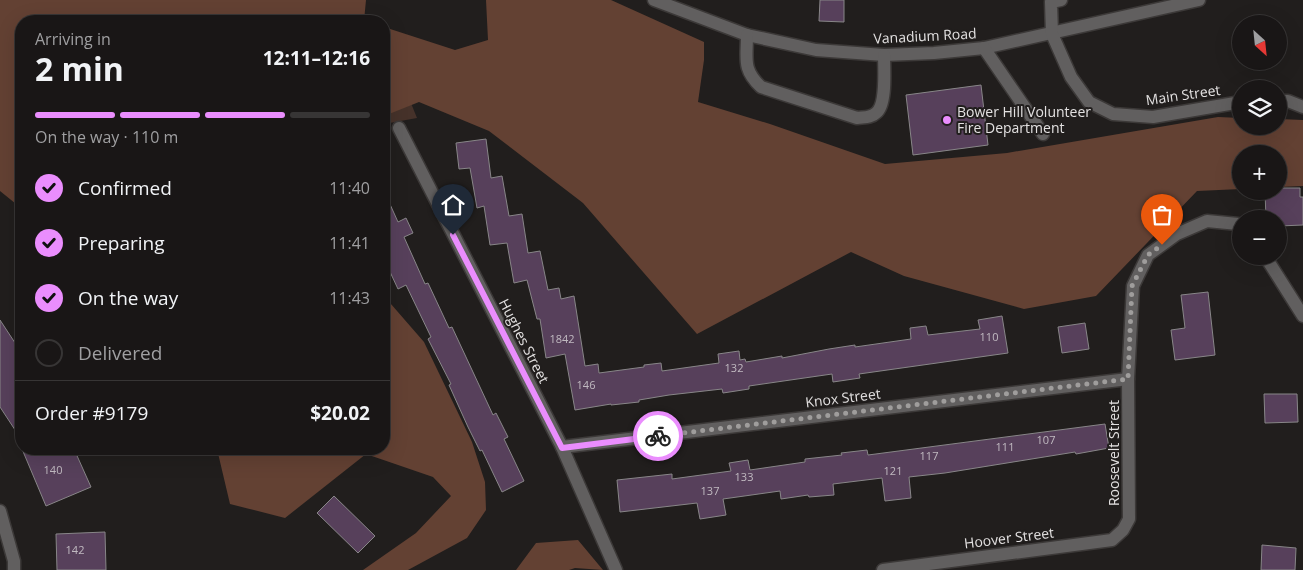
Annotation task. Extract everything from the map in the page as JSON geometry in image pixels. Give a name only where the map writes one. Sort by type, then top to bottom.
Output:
[{"type":"street","name":"Vanadium Road","points":[[654,0],[746,35],[816,50],[884,55],[984,48],[1200,0]]},
{"type":"street","points":[[1052,34],[1051,2],[1061,0]]},
{"type":"street","name":"Main Street","points":[[1052,34],[1071,77],[1089,102],[1113,114],[1153,117],[1232,104]]},
{"type":"street","points":[[746,35],[747,70],[752,79],[761,87],[857,118],[869,117],[878,112],[883,103],[884,55]]},
{"type":"street","points":[[984,48],[1043,134]]},
{"type":"street","points":[[1287,101],[1303,106]]},
{"type":"street","name":"Hughes Street","points":[[399,128],[562,448],[616,570]]},
{"type":"street","name":"Roosevelt Street","points":[[1129,519],[1128,379],[1132,286],[1148,255],[1177,234],[1207,221],[1232,223]]},
{"type":"street","points":[[1271,265],[1303,316]]},
{"type":"street","name":"Knox Street","points":[[562,448],[1128,379]]},
{"type":"street","points":[[0,511],[14,561],[14,570]]},
{"type":"street","name":"Hoover Street","points":[[883,570],[1112,540],[1123,530],[1129,519]]},
{"type":"shaded area","points":[[0,0],[366,0],[365,15],[15,15],[15,203],[0,191]]},
{"type":"shaded area","points":[[486,0],[611,0],[704,42],[704,60],[698,102],[770,124],[885,164],[1007,153],[1218,117],[1232,118],[1232,135],[1287,135],[1287,119],[1303,120],[1303,186],[1287,187],[1287,145],[1232,145],[1232,189],[1197,191],[1096,296],[1024,309],[904,276],[851,252],[697,334],[583,203],[489,131],[419,102],[390,114],[390,29],[455,50],[488,40]]},
{"type":"shaded area","points":[[390,51],[417,118],[390,123]]},
{"type":"shaded area","points":[[390,303],[424,342],[472,442],[485,482],[486,510],[467,538],[408,570],[363,570],[416,533],[451,496],[433,477],[369,455],[390,455]]},
{"type":"shaded area","points":[[218,455],[365,455],[285,518],[230,504]]},
{"type":"shaded area","points":[[578,540],[603,570],[575,568],[569,570],[516,570],[536,543]]},
{"type":"building","points":[[820,0],[844,0],[844,22],[819,21]]},
{"type":"building","name":"Bower Hill Volunteer Fire Department","points":[[981,85],[988,145],[913,155],[906,95]]},
{"type":"building","points":[[486,139],[491,178],[502,176],[509,216],[522,214],[528,253],[540,251],[548,290],[559,288],[561,299],[574,296],[585,366],[598,364],[599,373],[661,363],[662,371],[719,363],[718,354],[739,351],[740,360],[745,359],[746,362],[782,356],[782,358],[855,345],[855,347],[911,339],[910,328],[926,326],[928,335],[980,329],[978,320],[1002,316],[1008,353],[859,374],[860,378],[833,382],[832,374],[749,386],[749,389],[723,393],[722,389],[669,395],[639,400],[639,402],[575,410],[565,354],[546,358],[540,319],[537,319],[527,280],[514,283],[507,243],[490,245],[484,206],[477,208],[470,168],[459,169],[456,143]]},
{"type":"building","points":[[1287,188],[1300,188],[1300,197],[1303,197],[1303,225],[1287,226],[1287,210],[1266,210],[1265,200],[1287,200]]},
{"type":"building","points":[[390,204],[398,222],[406,218],[413,233],[404,237],[425,284],[428,283],[449,328],[452,327],[493,415],[496,413],[508,437],[504,439],[524,481],[502,492],[482,450],[480,451],[468,427],[449,385],[451,384],[428,339],[431,337],[406,285],[398,289],[390,272]]},
{"type":"building","points":[[1208,292],[1215,355],[1175,360],[1171,330],[1185,328],[1181,295]]},
{"type":"building","points":[[0,320],[15,343],[15,430],[0,407]]},
{"type":"building","points":[[1085,323],[1089,349],[1062,353],[1058,327]]},
{"type":"building","points":[[1264,394],[1297,394],[1298,422],[1265,423]]},
{"type":"building","points":[[1105,424],[1109,448],[909,477],[911,498],[885,501],[882,478],[833,484],[834,495],[809,497],[808,495],[781,499],[780,491],[723,499],[726,515],[700,519],[697,503],[620,512],[617,480],[672,474],[672,479],[731,471],[729,463],[748,460],[750,470],[805,462],[805,459],[842,455],[841,453],[867,450],[868,455]]},
{"type":"building","points":[[25,455],[77,455],[91,487],[46,506]]},
{"type":"building","points":[[334,496],[375,536],[358,553],[317,513]]},
{"type":"building","points":[[105,532],[106,570],[57,570],[56,534]]},
{"type":"building","points":[[1262,545],[1296,548],[1295,570],[1261,570]]},
{"type":"way so far","points":[[658,436],[1128,379],[1132,286],[1148,255],[1162,245]]},
{"type":"place","name":"Bower Hill Volunteer Fire Department","points":[[947,120]]},
{"type":"route","points":[[453,235],[562,448],[658,436]]}]
